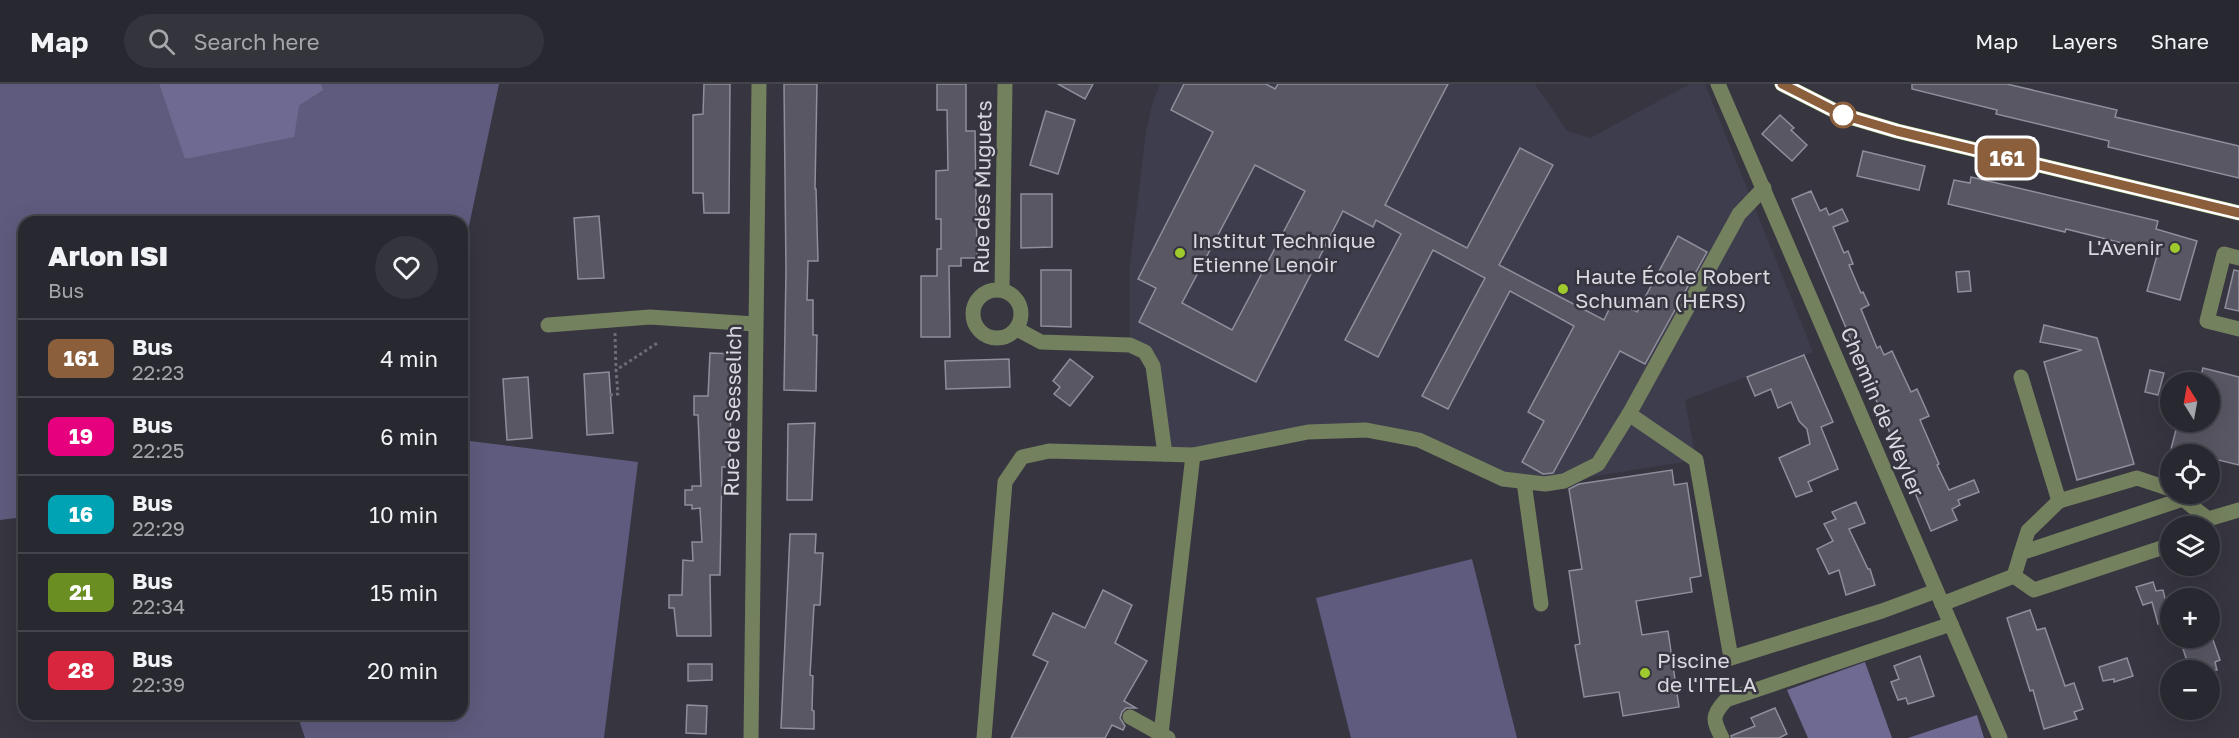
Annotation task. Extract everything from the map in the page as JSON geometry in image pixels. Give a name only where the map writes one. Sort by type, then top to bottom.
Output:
[{"type":"main road","points":[[1782,84],[1843,115],[1897,131],[2239,213]]},
{"type":"street","name":"Rue de Sesselich","points":[[751,738],[759,84]]},
{"type":"street","name":"Rue des Muguets","points":[[1002,290],[1005,84]]},
{"type":"street","name":"Chemin de Weyler","points":[[1718,84],[2000,738]]},
{"type":"street","name":"Chemin de Weyler","points":[[1727,102],[1728,84]]},
{"type":"street","points":[[984,738],[1005,482],[1022,457],[1049,450],[1193,455],[1308,432],[1366,430],[1419,440],[1503,479],[1545,483],[1564,481],[1599,464],[1739,214],[1764,188]]},
{"type":"street","points":[[2239,258],[2224,254],[2207,321],[2239,329]]},
{"type":"street","name":"Rue des Muguets","points":[[1002,290],[1016,298],[1022,313],[1017,328],[1004,338],[988,337],[976,327],[973,311],[980,297],[987,292],[1002,290]]},
{"type":"street","points":[[548,325],[650,317],[755,324]]},
{"type":"street","points":[[1017,328],[1041,342],[1130,345],[1145,352],[1154,366],[1165,454]]},
{"type":"street","points":[[2021,377],[2059,501]]},
{"type":"street","points":[[1629,414],[1696,460],[1731,658],[1882,611],[2014,576]]},
{"type":"street","points":[[1130,717],[1163,737],[1193,455]]},
{"type":"street","points":[[2014,576],[2028,531],[2059,501],[2137,478],[2160,486]]},
{"type":"street","points":[[1524,482],[1541,604]]},
{"type":"street","points":[[2021,553],[2160,503]]},
{"type":"street","points":[[2187,504],[2199,516]]},
{"type":"street","points":[[2220,517],[2239,510]]},
{"type":"street","points":[[2014,576],[2034,590],[2160,548]]},
{"type":"street","points":[[1722,738],[1714,719],[1716,710],[1726,700],[1951,624]]},
{"type":"path","points":[[610,395],[618,394],[615,332]]},
{"type":"path","points":[[616,370],[659,342]]},
{"type":"shaded area","points":[[0,84],[159,84],[186,159],[299,106],[324,90],[321,84],[499,84],[468,231],[468,216],[18,216],[18,518],[0,520]]},
{"type":"shaded area","points":[[159,84],[321,84],[324,90],[299,106],[294,137],[185,159]]},
{"type":"shaded area","points":[[1160,84],[1535,84],[1567,131],[1590,138],[1690,84],[1705,84],[1813,352],[1685,400],[1696,460],[1545,484],[1524,482],[1419,440],[1366,430],[1165,454],[1153,366],[1130,345],[1130,265],[1146,132],[1153,101]]},
{"type":"shaded area","points":[[468,441],[638,462],[604,738],[305,738],[299,720],[468,720]]},
{"type":"shaded area","points":[[1472,559],[1517,738],[1351,738],[1316,598]]},
{"type":"shaded area","points":[[1865,662],[1892,738],[1808,738],[1787,690]]},
{"type":"shaded area","points":[[1977,715],[1984,738],[1908,738]]},
{"type":"building","points":[[704,84],[730,84],[729,213],[704,213],[703,193],[693,193],[693,115],[703,114]]},
{"type":"building","points":[[784,84],[817,84],[815,189],[818,261],[808,261],[807,300],[813,300],[813,335],[817,335],[816,391],[784,390],[786,271]]},
{"type":"building","points":[[937,84],[966,84],[966,131],[975,131],[977,258],[961,258],[961,266],[949,266],[950,337],[921,337],[921,276],[937,276],[937,249],[941,249],[941,219],[936,219],[936,171],[948,170],[947,110],[937,110]]},
{"type":"building","points":[[1058,84],[1093,84],[1085,99]]},
{"type":"building","points":[[1184,84],[1266,84],[1275,89],[1278,84],[1448,84],[1385,205],[1467,248],[1520,148],[1553,165],[1499,265],[1604,320],[1614,299],[1637,312],[1678,236],[1707,252],[1645,364],[1620,351],[1553,473],[1543,474],[1522,462],[1544,421],[1528,412],[1574,326],[1510,291],[1448,409],[1422,396],[1485,278],[1433,250],[1378,357],[1345,340],[1401,234],[1376,220],[1373,227],[1343,211],[1256,382],[1139,322],[1156,288],[1138,279],[1213,132],[1171,110]],"holes":[[[1255,165],[1305,191],[1232,330],[1182,303]]]},
{"type":"building","points":[[1912,84],[2007,84],[2117,110],[2115,117],[2239,146],[2239,178],[2108,147],[2109,141],[1996,114],[1997,110],[1912,89]]},
{"type":"building","points":[[1046,111],[1075,120],[1058,174],[1030,165]]},
{"type":"building","points":[[1780,115],[1794,128],[1791,130],[1807,145],[1792,161],[1762,134]]},
{"type":"building","points":[[1863,151],[1925,166],[1919,190],[1857,176]]},
{"type":"building","points":[[1971,177],[2158,221],[2156,229],[2197,241],[2180,300],[2147,291],[2158,252],[2066,229],[2065,232],[1948,204],[1954,180],[1970,183]]},
{"type":"building","points":[[1811,191],[1820,211],[1826,208],[1829,215],[1842,209],[1848,221],[1833,227],[1844,253],[1848,251],[1853,264],[1849,265],[1869,305],[1861,309],[1877,348],[1880,346],[1884,355],[1892,351],[1911,392],[1917,389],[1929,416],[1920,420],[1949,490],[1974,480],[1979,492],[1958,500],[1960,505],[1952,509],[1957,520],[1931,531],[1792,199]]},
{"type":"building","points":[[1021,194],[1052,194],[1052,247],[1021,248]]},
{"type":"building","points":[[599,216],[604,278],[578,279],[574,218]]},
{"type":"building","points":[[1041,270],[1071,270],[1071,327],[1041,326]]},
{"type":"building","points":[[2234,270],[2239,271],[2239,311],[2225,308]]},
{"type":"building","points":[[1969,271],[1971,291],[1958,292],[1956,272]]},
{"type":"building","points":[[2044,325],[2097,338],[2134,464],[2077,480],[2044,362],[2082,350],[2040,342]]},
{"type":"building","points":[[710,353],[735,354],[735,373],[732,373],[731,381],[730,467],[722,467],[720,575],[710,575],[711,636],[677,636],[674,608],[669,608],[669,595],[682,595],[683,560],[693,561],[692,542],[702,542],[700,508],[692,509],[692,505],[685,505],[685,490],[692,490],[692,486],[701,486],[698,415],[694,415],[694,396],[708,396]]},
{"type":"building","points":[[1804,355],[1833,422],[1821,427],[1838,469],[1808,482],[1812,491],[1796,497],[1779,458],[1810,444],[1807,429],[1799,421],[1791,402],[1778,408],[1771,389],[1755,396],[1747,377]]},
{"type":"building","points":[[1009,359],[1010,387],[946,389],[945,361]]},
{"type":"building","points":[[1070,359],[1093,377],[1070,406],[1054,394],[1060,387],[1053,381]]},
{"type":"building","points":[[2203,368],[2219,372],[2202,372]]},
{"type":"building","points":[[2150,370],[2160,372],[2158,395],[2145,392]]},
{"type":"building","points":[[609,372],[613,433],[587,435],[584,374]]},
{"type":"building","points":[[2220,372],[2239,377],[2239,465],[2220,460],[2220,444],[2172,444],[2175,432],[2220,432]]},
{"type":"building","points":[[528,377],[532,438],[507,440],[503,379]]},
{"type":"building","points":[[815,423],[812,500],[787,500],[788,424]]},
{"type":"building","points":[[1672,470],[1674,485],[1687,483],[1701,576],[1690,578],[1692,592],[1636,601],[1642,635],[1668,631],[1679,707],[1623,716],[1619,692],[1584,697],[1575,645],[1580,644],[1569,571],[1582,569],[1569,489],[1579,484]]},
{"type":"building","points":[[1856,502],[1865,523],[1849,529],[1870,569],[1875,585],[1846,595],[1839,570],[1829,574],[1817,549],[1833,541],[1824,524],[1836,519],[1832,512]]},
{"type":"building","points":[[790,534],[816,534],[815,553],[823,553],[820,605],[814,605],[810,675],[813,676],[814,729],[781,728]]},
{"type":"building","points":[[2153,582],[2156,591],[2160,590],[2160,623],[2158,624],[2152,602],[2143,605],[2136,587]]},
{"type":"building","points":[[1103,590],[1132,605],[1115,643],[1147,661],[1124,701],[1136,708],[1126,708],[1122,712],[1120,718],[1125,726],[1123,730],[1112,725],[1105,738],[1011,738],[1048,662],[1033,655],[1053,613],[1085,628]]},
{"type":"building","points":[[2030,610],[2037,630],[2045,628],[2065,686],[2074,683],[2083,709],[2074,712],[2077,719],[2044,729],[2033,690],[2030,691],[2007,618]]},
{"type":"building","points":[[2216,648],[2220,660],[2187,660],[2183,649]]},
{"type":"building","points":[[1920,656],[1934,696],[1908,704],[1906,698],[1898,700],[1891,682],[1899,679],[1894,666]]},
{"type":"building","points":[[2127,658],[2133,676],[2114,682],[2114,679],[2103,681],[2099,667]]},
{"type":"building","points":[[688,664],[712,664],[712,680],[688,681]]},
{"type":"building","points":[[687,705],[707,706],[706,734],[686,733]]},
{"type":"building","points":[[1775,708],[1787,734],[1779,738],[1732,738],[1731,736],[1755,726],[1751,718]]},
{"type":"bus line","name":"161","points":[[1782,84],[1843,115],[1897,131],[2239,213]]},
{"type":"place","name":"L'Avenir","points":[[2175,248]]},
{"type":"place","name":"Institut Technique Etienne Lenoir","points":[[1180,253]]},
{"type":"place","name":"Haute École Robert Schuman (HERS)","points":[[1563,289]]},
{"type":"place","name":"Piscine de l'ITELA","points":[[1645,673]]}]
